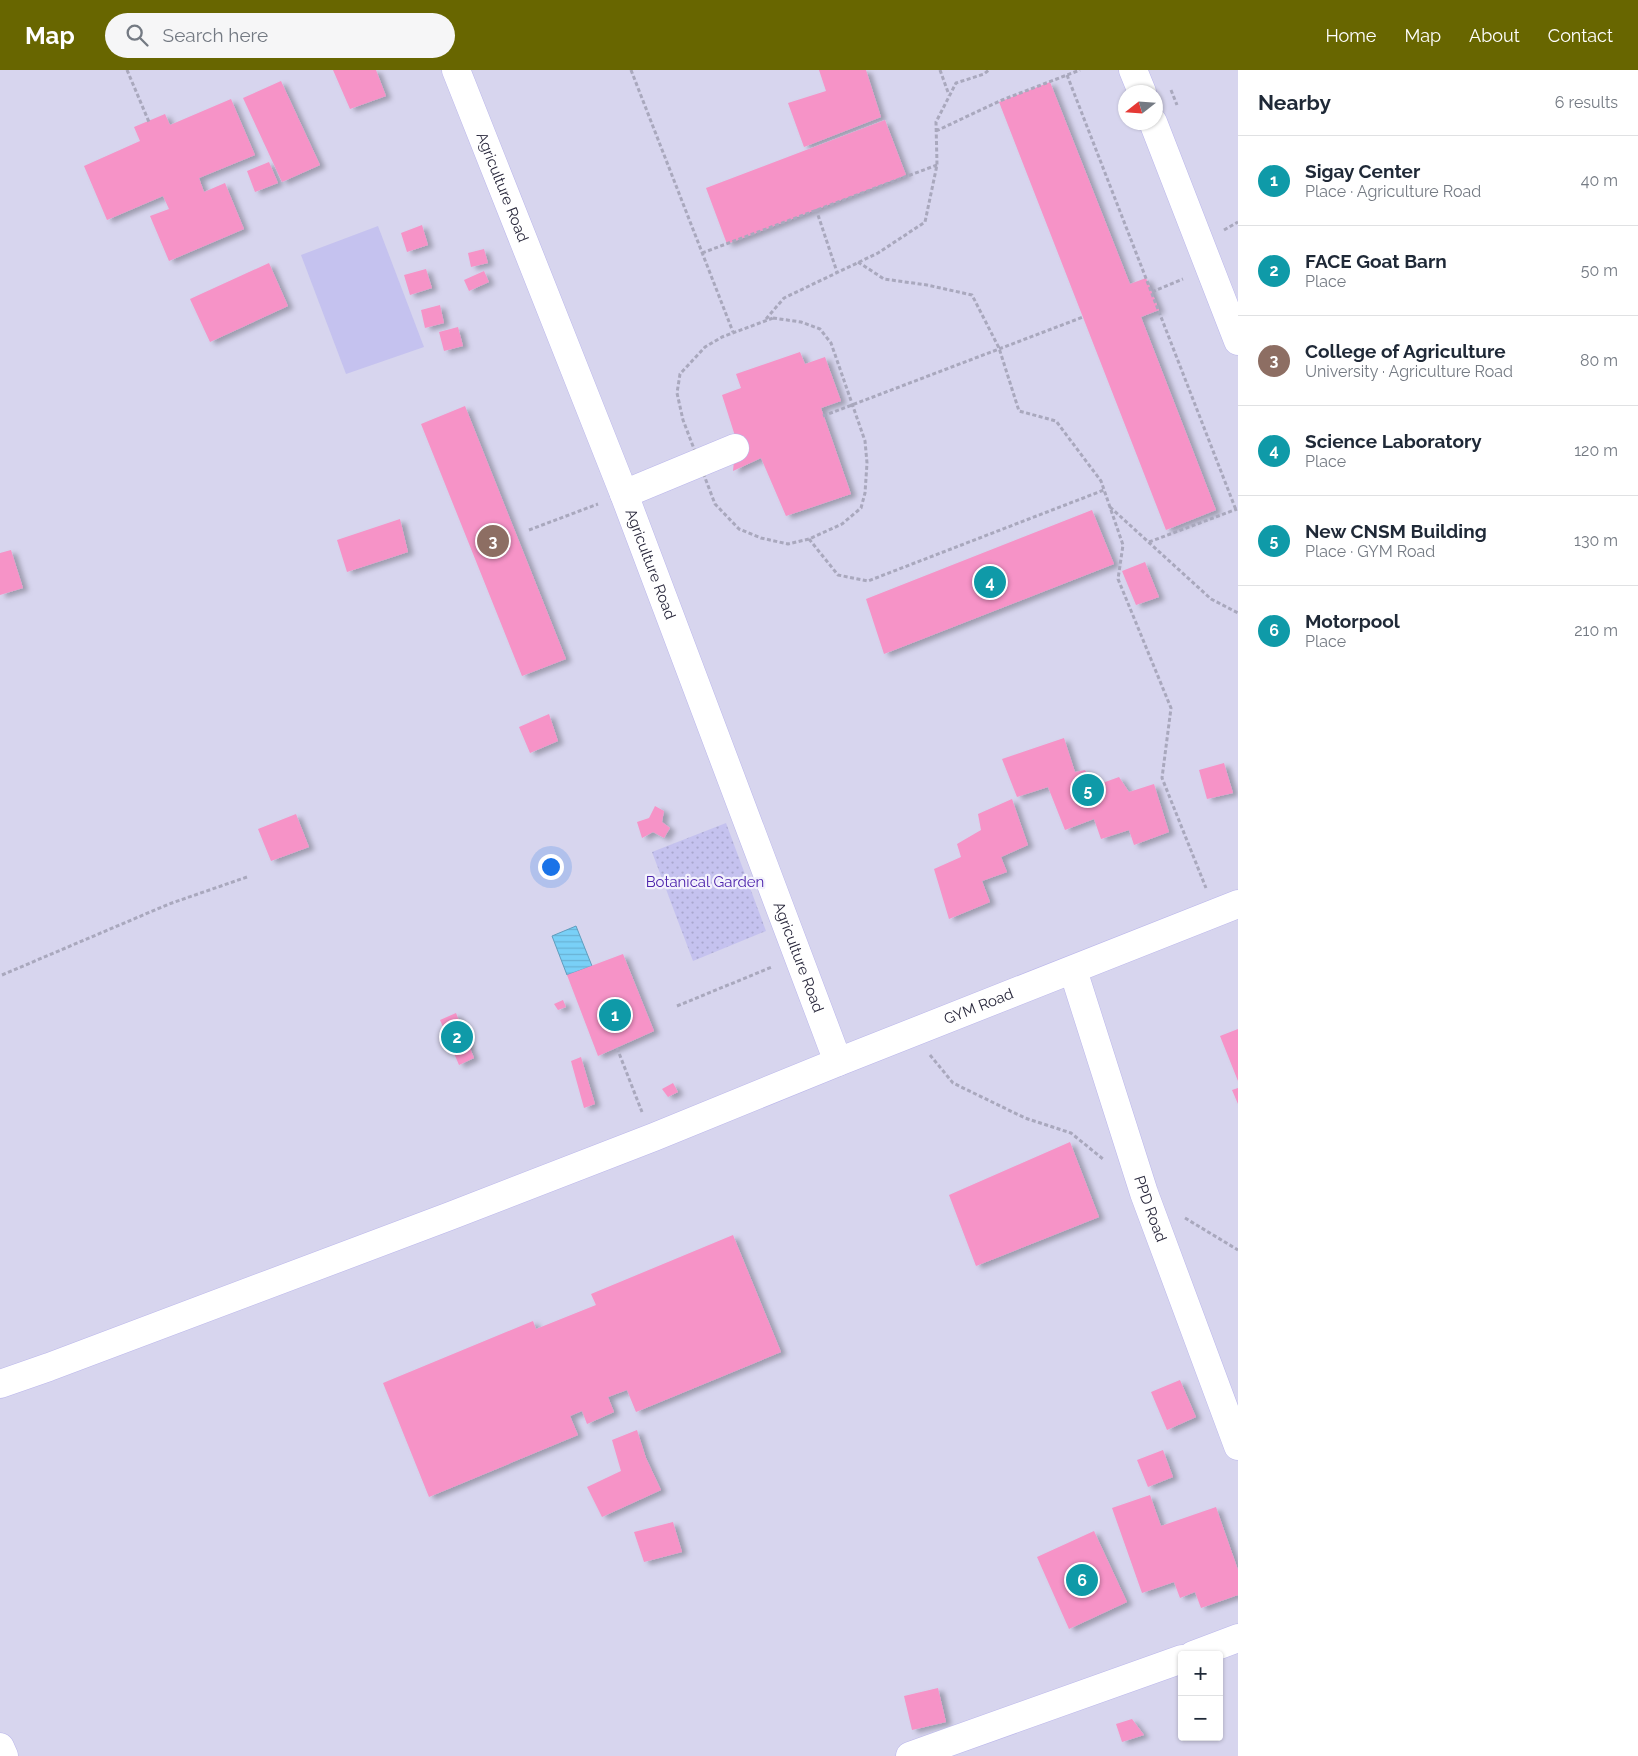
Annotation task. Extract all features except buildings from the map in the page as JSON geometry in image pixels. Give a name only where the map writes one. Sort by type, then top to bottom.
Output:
[{"type":"street","name":"Agriculture Road","points":[[456,70],[624,494],[838,1062]]},
{"type":"street","points":[[1133,70],[1139,85]]},
{"type":"street","points":[[1157,130],[1238,341]]},
{"type":"street","points":[[624,494],[734,448]]},
{"type":"street","name":"GYM Road","points":[[0,1384],[450,1216],[654,1137],[1238,904]]},
{"type":"street","name":"PPD Road","points":[[1073,970],[1144,1194],[1238,1446]]},
{"type":"street","points":[[1203,1651],[1238,1638]]},
{"type":"street","points":[[910,1756],[1178,1660]]},
{"type":"street","points":[[0,1747],[4,1756]]},
{"type":"path","points":[[127,70],[149,122]]},
{"type":"path","points":[[631,70],[733,332]]},
{"type":"path","points":[[940,70],[949,96]]},
{"type":"path","points":[[765,320],[784,298],[878,253],[926,222],[937,165],[936,122],[956,83],[984,74],[989,70]]},
{"type":"path","points":[[936,131],[1002,100],[1080,70]]},
{"type":"path","points":[[1067,75],[1237,509],[1149,542]]},
{"type":"path","points":[[702,253],[937,165]]},
{"type":"path","points":[[816,210],[837,272]]},
{"type":"path","points":[[858,262],[884,279],[927,285],[972,295],[999,348],[1019,411],[1056,421],[1101,481],[1123,545],[1118,579],[1171,708],[1162,778],[1208,894]]},
{"type":"path","points":[[1152,292],[1210,268]]},
{"type":"path","points":[[823,416],[1083,317]]},
{"type":"path","points":[[773,318],[801,322],[820,329],[831,344],[865,441],[865,493],[861,508],[842,524],[809,539],[788,544],[760,538],[739,529],[715,504],[682,420],[677,394],[680,374],[705,347],[733,332],[765,320],[773,318]]},
{"type":"path","points":[[809,539],[838,575],[868,581],[1104,490]]},
{"type":"path","points":[[529,530],[624,494]]},
{"type":"path","points":[[1110,506],[1211,599],[1238,613]]},
{"type":"path","points":[[2,975],[169,904],[247,877]]},
{"type":"path","points":[[677,1006],[798,956]]},
{"type":"path","points":[[911,1033],[953,1083],[1026,1118],[1071,1133],[1107,1162]]},
{"type":"path","points":[[617,1048],[654,1137]]},
{"type":"path","points":[[1144,1194],[1238,1250]]},
{"type":"shaded area","points":[[0,70],[1238,70],[1238,1756],[0,1756]]},
{"type":"shaded area","points":[[576,926],[592,966],[567,975],[552,936]]},
{"type":"green space","points":[[378,226],[424,347],[346,374],[301,255]]},
{"type":"green space","name":"Botanical Garden","points":[[726,823],[766,931],[693,961],[652,852]]},
{"type":"place","name":"College of Agriculture","points":[[493,541]]},
{"type":"place","name":"Science Laboratory","points":[[990,582]]},
{"type":"place","name":"New CNSM Building","points":[[1088,790]]},
{"type":"place","name":"Sigay Center","points":[[615,1015]]},
{"type":"place","name":"FACE Goat Barn","points":[[457,1037]]},
{"type":"place","name":"Motorpool","points":[[1082,1580]]}]
